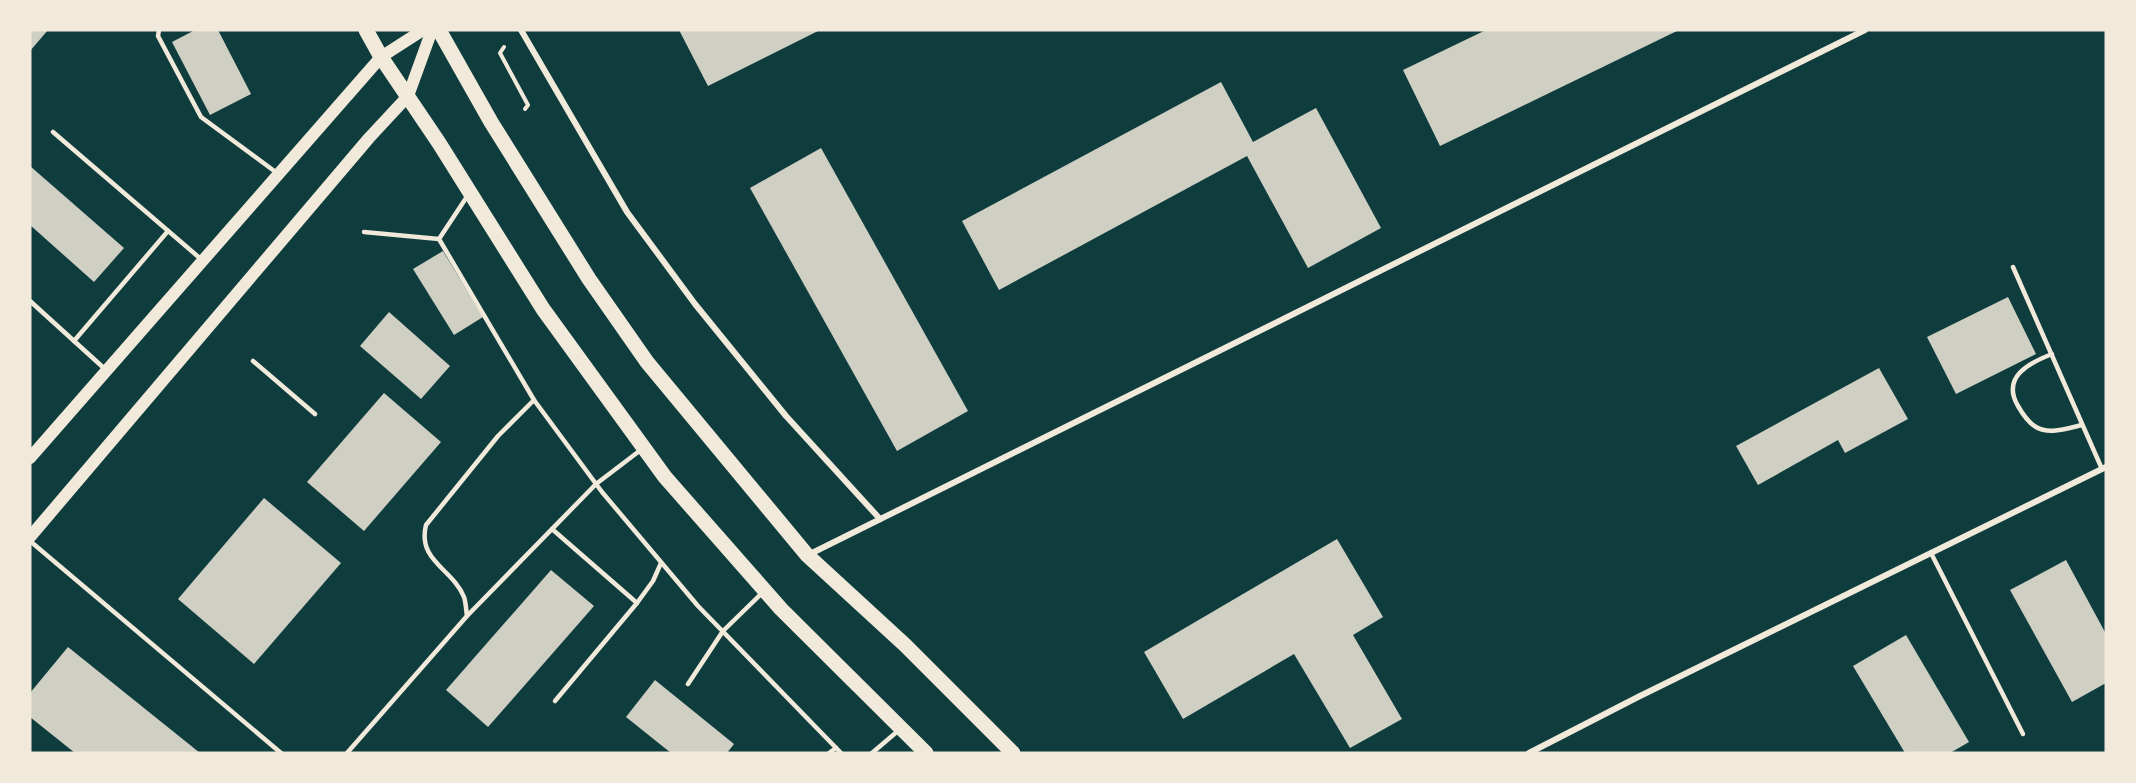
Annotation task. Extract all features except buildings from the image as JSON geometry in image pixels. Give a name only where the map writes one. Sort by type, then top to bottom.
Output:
[{"type":"main road","points":[[366,30],[543,309],[665,477],[765,590],[926,753]]},
{"type":"main road","points":[[30,458],[381,57],[423,30]]},
{"type":"main road","points":[[30,539],[369,138],[408,96],[432,30]]},
{"type":"main road","points":[[439,30],[491,122],[589,279],[647,362],[807,555],[905,645],[1013,753]]},
{"type":"street","points":[[521,30],[627,212],[654,249],[695,304],[786,416],[880,519]]},
{"type":"street","points":[[807,555],[1865,30]]},
{"type":"street","points":[[1529,753],[2104,468]]},
{"type":"lane","points":[[159,30],[158,36],[201,117],[278,174]]},
{"type":"lane","points":[[53,132],[202,260]]},
{"type":"lane","points":[[439,240],[470,193]]},
{"type":"lane","points":[[74,340],[168,231]]},
{"type":"lane","points":[[364,232],[439,240]]},
{"type":"lane","points":[[439,240],[534,400],[596,484],[698,606],[841,753]]},
{"type":"lane","points":[[2013,267],[2082,425],[2104,468]]},
{"type":"lane","points":[[30,301],[106,370]]},
{"type":"lane","points":[[2052,354],[2039,359],[2019,372],[2012,386],[2013,398],[2022,413],[2037,428],[2058,430],[2082,425]]},
{"type":"lane","points":[[253,361],[315,414]]},
{"type":"lane","points":[[467,616],[464,597],[432,558],[425,546],[423,534],[426,525],[498,436],[534,400]]},
{"type":"lane","points":[[347,753],[467,616],[596,484],[643,448]]},
{"type":"lane","points":[[552,529],[637,603]]},
{"type":"lane","points":[[30,539],[281,753]]},
{"type":"lane","points":[[1931,553],[2023,734]]},
{"type":"lane","points":[[555,700],[637,603],[653,581],[661,563]]},
{"type":"lane","points":[[688,684],[723,631],[765,590]]},
{"type":"lane","points":[[872,753],[902,728]]},
{"type":"lane","points":[[829,753],[836,748]]},
{"type":"path","points":[[504,47],[500,53],[528,105],[525,109]]}]
